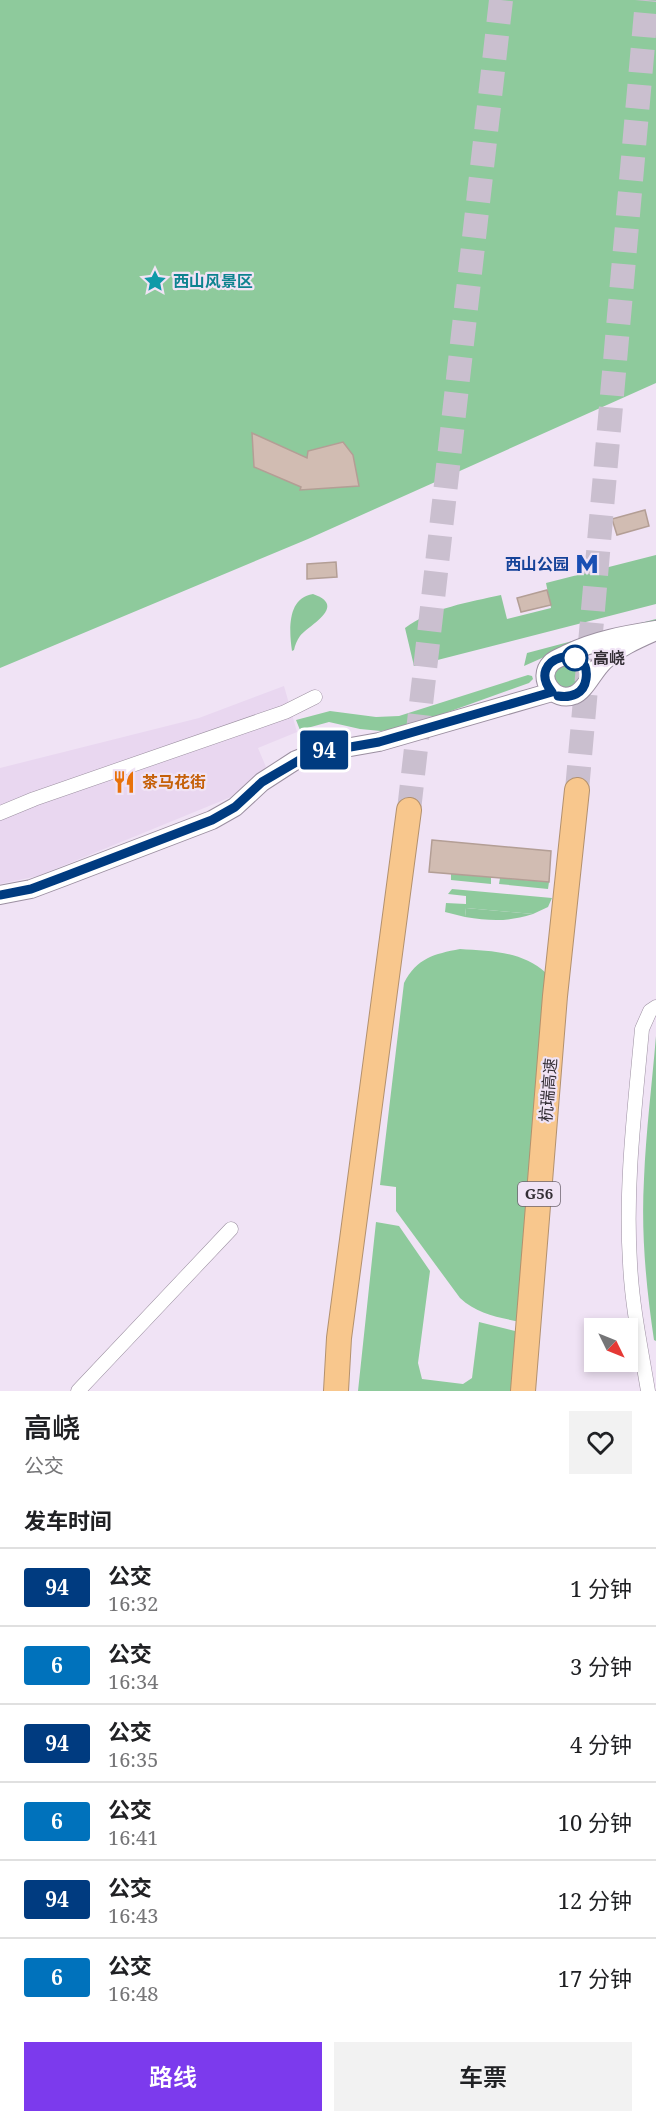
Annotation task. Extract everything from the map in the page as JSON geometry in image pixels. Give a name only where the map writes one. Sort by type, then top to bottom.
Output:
[{"type":"highway","name":"杭瑞高速","points":[[524,1391],[555,996],[577,790]]},
{"type":"highway","points":[[328,1391],[339,1338],[409,810]]},
{"type":"highway","points":[[336,1391],[339,1338]]},
{"type":"main road","points":[[656,631],[613,654],[603,662],[578,694],[571,697],[558,696],[552,692],[546,680],[548,667],[558,658],[583,646],[621,635],[656,631]]},
{"type":"main road","points":[[564,656],[577,659],[582,664],[587,676],[586,683]]},
{"type":"main road","points":[[0,895],[31,889],[212,820],[235,807],[262,782],[310,754],[379,742],[552,692]]},
{"type":"street","points":[[0,813],[285,712],[315,697]]},
{"type":"street","points":[[648,1391],[650,1358],[630,1265],[630,1168],[642,1029],[650,1011],[656,1007]]},
{"type":"street","points":[[78,1391],[231,1229]]},
{"type":"shaded area","name":"茶马花街","points":[[284,686],[297,732],[258,748],[266,767],[231,797],[38,876],[0,884],[0,768],[199,718]]},
{"type":"green space","points":[[0,0],[656,0],[656,383],[308,539],[0,668]]},
{"type":"green space","points":[[656,555],[656,604],[414,666],[405,628],[427,615],[501,595],[507,619],[551,608],[546,583]]},
{"type":"green space","points":[[313,594],[323,599],[327,604],[327,610],[300,636],[292,651],[290,625],[294,608],[298,602]]},
{"type":"green space","points":[[656,619],[656,622],[551,654],[524,666],[527,653]]},
{"type":"green space","points":[[567,662],[576,666],[579,673],[578,681],[573,689],[557,687],[553,673],[554,669]]},
{"type":"green space","points":[[528,675],[533,679],[529,683],[412,725],[381,731],[329,722],[300,730],[296,720],[330,711],[376,717],[399,716]]},
{"type":"green space","points":[[451,874],[491,877],[491,884],[451,880]]},
{"type":"green space","points":[[500,878],[549,882],[548,889],[499,884]]},
{"type":"green space","points":[[452,889],[552,898],[548,907],[533,914],[466,908],[465,917],[445,912],[446,903],[466,904],[466,896],[448,894]]},
{"type":"green space","points":[[466,908],[533,914],[507,920],[483,919],[465,917]]},
{"type":"green space","points":[[460,949],[516,956],[527,960],[546,973],[520,1322],[480,1311],[460,1298],[396,1211],[396,1187],[380,1185],[404,983],[415,968],[427,959]]},
{"type":"green space","points":[[656,1036],[656,1341],[654,1340],[649,1300],[643,1219],[646,1143]]},
{"type":"green space","points":[[376,1222],[399,1226],[430,1271],[418,1363],[422,1379],[463,1384],[472,1378],[479,1322],[519,1332],[514,1391],[358,1391]]},
{"type":"building","points":[[252,433],[307,458],[308,451],[343,442],[353,455],[359,486],[300,490],[301,487],[254,467]]},
{"type":"building","points":[[645,510],[649,526],[617,535],[612,519]]},
{"type":"building","points":[[336,562],[337,577],[307,579],[307,564]]},
{"type":"building","points":[[547,590],[551,605],[521,612],[517,598]]},
{"type":"building","points":[[432,840],[551,851],[549,882],[429,872]]},
{"type":"tunnel","points":[[409,810],[501,0]]},
{"type":"tunnel","points":[[577,790],[647,0]]},
{"type":"bus line","name":"94","points":[[0,895],[31,889],[212,820],[235,807],[262,782],[296,760],[310,754],[379,742],[552,692],[546,680],[548,667],[552,662],[564,656],[577,659],[586,669],[586,683],[583,689],[571,697],[558,696]]},
{"type":"place","name":"西山风景区","points":[[155,281]]},
{"type":"place","name":"西山公园","points":[[587,564]]},
{"type":"place","name":"高峣","points":[[575,658]]},
{"type":"place","name":"茶马花街","points":[[124,782]]}]
